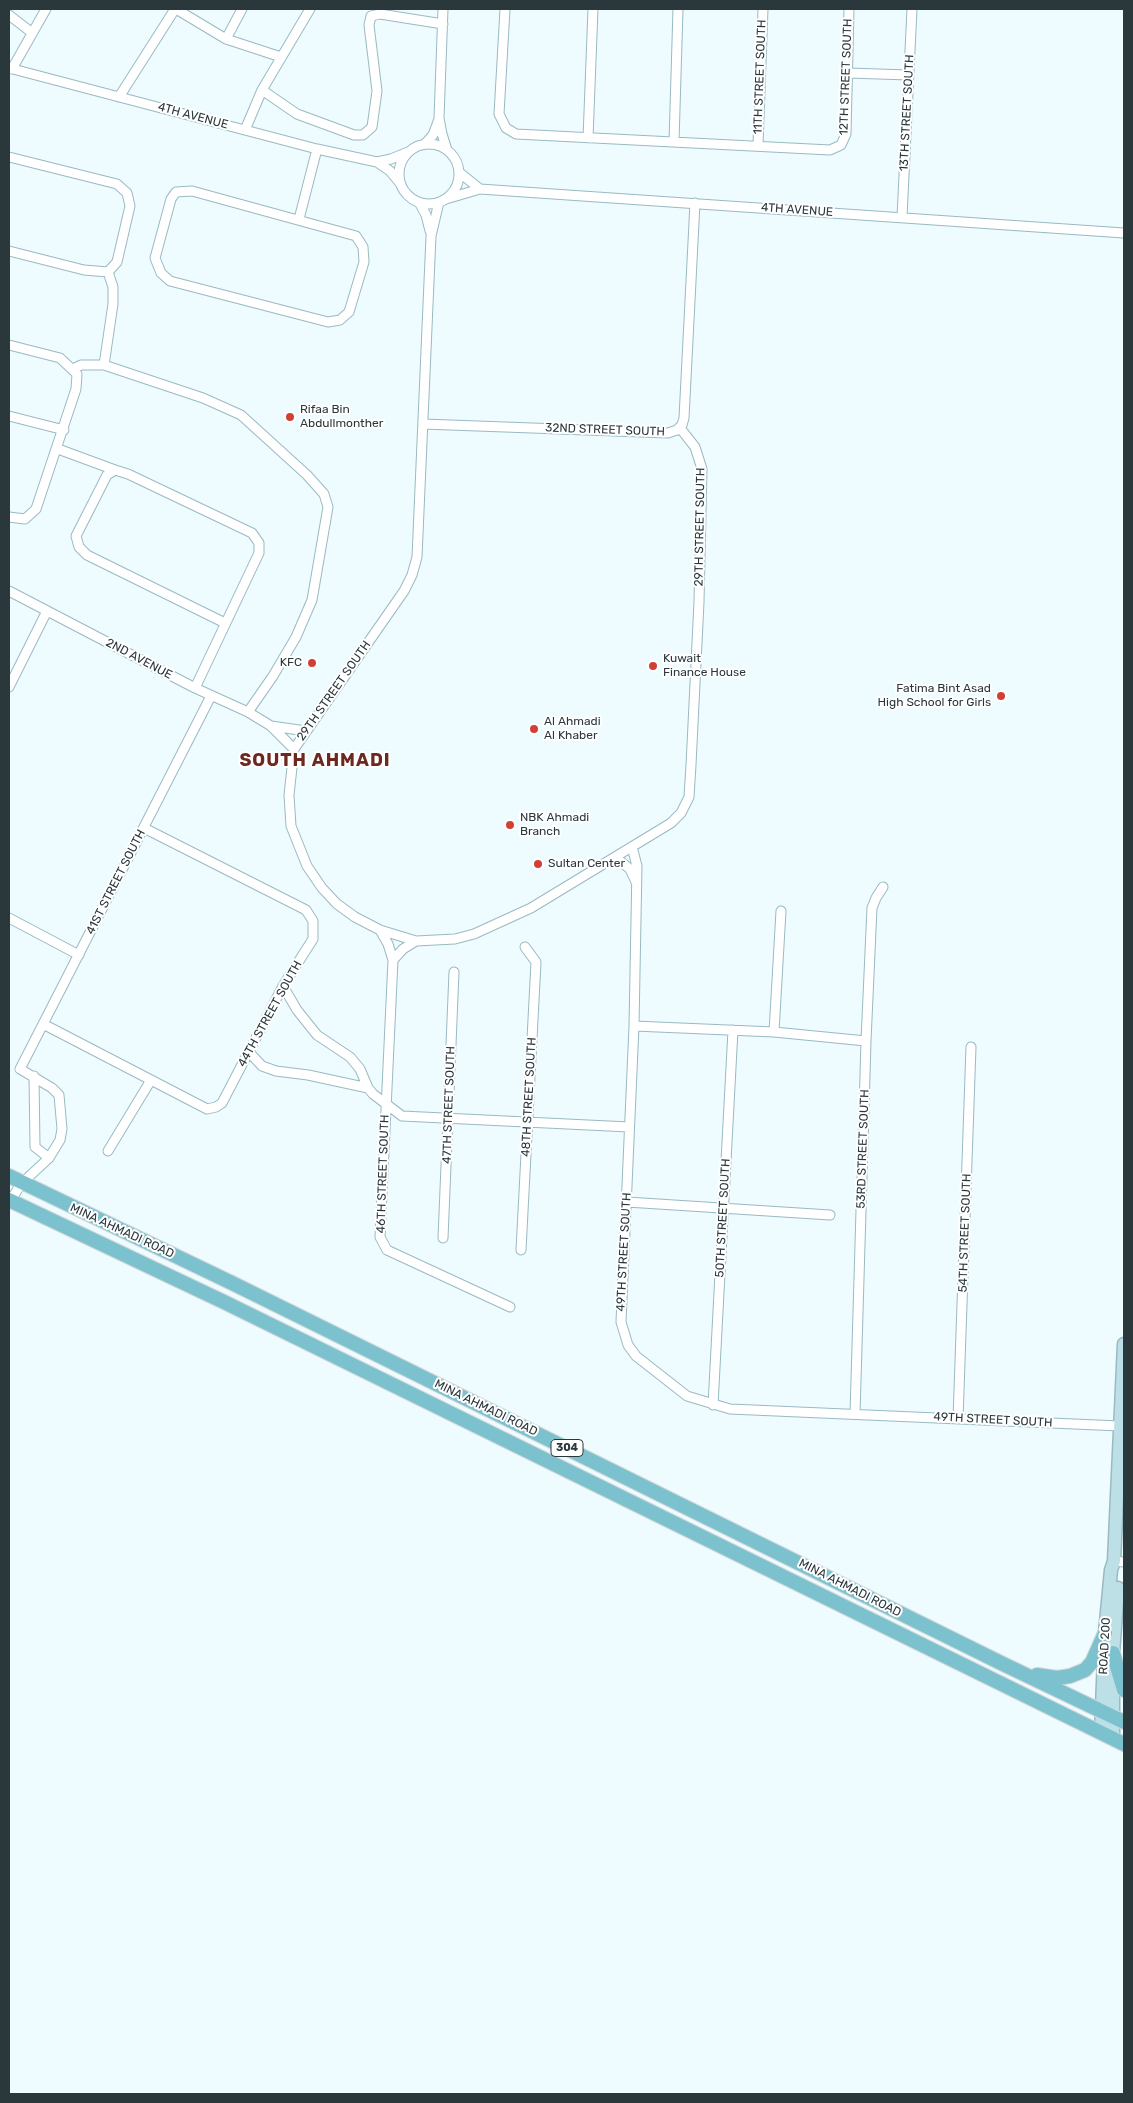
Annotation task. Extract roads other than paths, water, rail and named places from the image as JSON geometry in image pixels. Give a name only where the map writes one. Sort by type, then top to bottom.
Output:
[{"type":"main road","name":"MINA AHMADI ROAD","points":[[9,1176],[241,1287],[1113,1717]]},
{"type":"main road","name":"MINA AHMADI ROAD","points":[[9,1200],[233,1307],[1113,1738]]},
{"type":"main road","name":"ROAD 200","points":[[1113,1738],[1113,1654],[1119,1561],[1120,1426],[1124,1344]]},
{"type":"main road","name":"ROAD 200","points":[[1113,1717],[1105,1633],[1111,1570],[1119,1561]]},
{"type":"main road","points":[[1001,1663],[1045,1677],[1058,1678],[1070,1676],[1085,1670],[1092,1662],[1105,1633]]},
{"type":"main road","points":[[1113,1654],[1124,1690]]},
{"type":"street","points":[[10,69],[46,9]]},
{"type":"street","points":[[119,97],[175,9],[226,38],[281,57]]},
{"type":"street","points":[[226,38],[242,9]]},
{"type":"street","points":[[245,130],[262,90],[310,9]]},
{"type":"street","points":[[443,9],[440,118],[447,150],[458,164],[460,172],[456,187],[443,201],[429,204],[419,202],[404,191],[400,183],[400,166],[408,152],[416,146],[425,144],[440,146],[447,150]]},
{"type":"street","points":[[505,9],[500,114],[506,128],[521,135],[758,146]]},
{"type":"street","points":[[588,138],[593,9]]},
{"type":"street","points":[[674,142],[678,9]]},
{"type":"street","name":"11TH STREET SOUTH","points":[[758,146],[763,9]]},
{"type":"street","name":"12TH STREET SOUTH","points":[[758,146],[830,150],[841,145],[846,134],[849,9]]},
{"type":"street","name":"13TH STREET SOUTH","points":[[902,217],[912,9]]},
{"type":"street","points":[[262,90],[298,114],[354,135],[363,135],[372,127],[377,91],[369,25],[371,16],[380,14],[443,24]]},
{"type":"street","points":[[9,15],[31,32]]},
{"type":"street","name":"4TH AVENUE","points":[[10,69],[317,149],[377,162],[390,171],[400,183]]},
{"type":"street","points":[[848,73],[909,75]]},
{"type":"street","points":[[425,144],[433,135],[440,118]]},
{"type":"street","points":[[299,220],[317,149]]},
{"type":"street","name":"4TH AVENUE","points":[[377,162],[408,152]]},
{"type":"street","points":[[9,157],[117,184],[127,193],[130,206],[117,262],[108,272]]},
{"type":"street","points":[[460,172],[480,189]]},
{"type":"street","name":"4TH AVENUE","points":[[443,201],[480,189],[1124,233]]},
{"type":"street","points":[[192,191],[299,220],[356,236],[363,247],[364,262],[352,304],[349,312],[340,320],[328,322],[170,280],[161,273],[155,258],[171,199],[176,192],[192,191]]},
{"type":"street","name":"29TH STREET SOUTH","points":[[431,236],[443,201]]},
{"type":"street","name":"29TH STREET SOUTH","points":[[419,202],[426,216],[431,236],[417,557],[412,575],[404,590],[294,749],[289,795],[291,826],[307,866],[322,888],[337,904],[355,917],[380,930],[416,941],[455,939],[494,927],[531,908],[618,855],[670,823],[681,813],[689,797],[699,602],[702,469],[695,447],[680,428]]},
{"type":"street","name":"32ND STREET SOUTH","points":[[423,424],[668,433],[680,428],[684,418],[695,203]]},
{"type":"street","name":"4TH AVENUE","points":[[1112,232],[1124,228]]},
{"type":"street","points":[[9,251],[84,270],[108,272]]},
{"type":"street","points":[[104,365],[113,304],[113,287],[108,272]]},
{"type":"street","points":[[9,344],[60,358],[77,374],[76,389],[64,430],[36,509],[25,519],[9,517]]},
{"type":"street","points":[[73,369],[81,365],[104,365],[203,398],[241,415],[324,494],[328,507],[312,600],[296,637],[273,676],[248,712]]},
{"type":"street","points":[[9,416],[64,430]]},
{"type":"street","points":[[58,449],[128,474],[252,532],[259,543],[259,553],[195,688]]},
{"type":"street","points":[[115,470],[107,475],[76,536],[79,547],[86,555],[224,624]]},
{"type":"street","name":"2ND AVENUE","points":[[9,591],[195,688],[248,712],[270,726],[294,749]]},
{"type":"street","points":[[9,687],[47,611]]},
{"type":"street","name":"41ST STREET SOUTH","points":[[34,1076],[20,1068],[45,1024],[211,696]]},
{"type":"street","name":"2ND AVENUE","points":[[270,726],[306,731]]},
{"type":"street","name":"44TH STREET SOUTH","points":[[45,1024],[207,1109],[216,1107],[222,1103],[283,986],[312,939],[313,921],[306,910],[144,828]]},
{"type":"street","name":"49TH STREET SOUTH","points":[[632,846],[637,866],[634,1026],[621,1322],[628,1345],[636,1356],[687,1396],[730,1409],[1120,1426]]},
{"type":"street","points":[[618,855],[630,869],[636,884]]},
{"type":"street","name":"53RD STREET SOUTH","points":[[855,1414],[866,1041],[872,908],[883,887]]},
{"type":"street","points":[[774,1032],[780,911]]},
{"type":"street","points":[[9,918],[79,955]]},
{"type":"street","name":"46TH STREET SOUTH","points":[[380,930],[388,944],[393,960],[380,1237],[387,1250],[510,1307]]},
{"type":"street","points":[[393,960],[403,949],[416,941]]},
{"type":"street","name":"48TH STREET SOUTH","points":[[520,1250],[536,962],[525,947]]},
{"type":"street","name":"47TH STREET SOUTH","points":[[444,1238],[454,972]]},
{"type":"street","points":[[283,986],[297,1010],[317,1035],[350,1058],[360,1069],[368,1088],[397,1114],[407,1117],[449,1120],[630,1127]]},
{"type":"street","points":[[634,1026],[774,1032],[866,1041]]},
{"type":"street","name":"50TH STREET SOUTH","points":[[713,1405],[733,1030]]},
{"type":"street","name":"54TH STREET SOUTH","points":[[958,1419],[971,1047]]},
{"type":"street","points":[[249,1052],[262,1066],[276,1071],[308,1074],[368,1088]]},
{"type":"street","points":[[34,1076],[35,1147],[49,1158]]},
{"type":"street","points":[[9,1200],[22,1183],[49,1158],[60,1140],[62,1129],[59,1095],[34,1076]]},
{"type":"street","points":[[108,1151],[151,1080]]},
{"type":"street","points":[[627,1202],[830,1215]]},
{"type":"place","name":"Rifaa Bin Abdullmonther","points":[[290,417]]},
{"type":"place","name":"KFC","points":[[312,663]]},
{"type":"place","name":"Kuwait Finance House","points":[[653,666]]},
{"type":"place","name":"Fatima Bint Asad High School for Girls","points":[[1001,696]]},
{"type":"place","name":"Al Ahmadi Al Khaber","points":[[534,729]]},
{"type":"place","name":"NBK Ahmadi Branch","points":[[510,825]]},
{"type":"place","name":"Sultan Center","points":[[538,864]]},
{"type":"district","name":"SOUTH AHMADI","points":[[315,761]]}]
